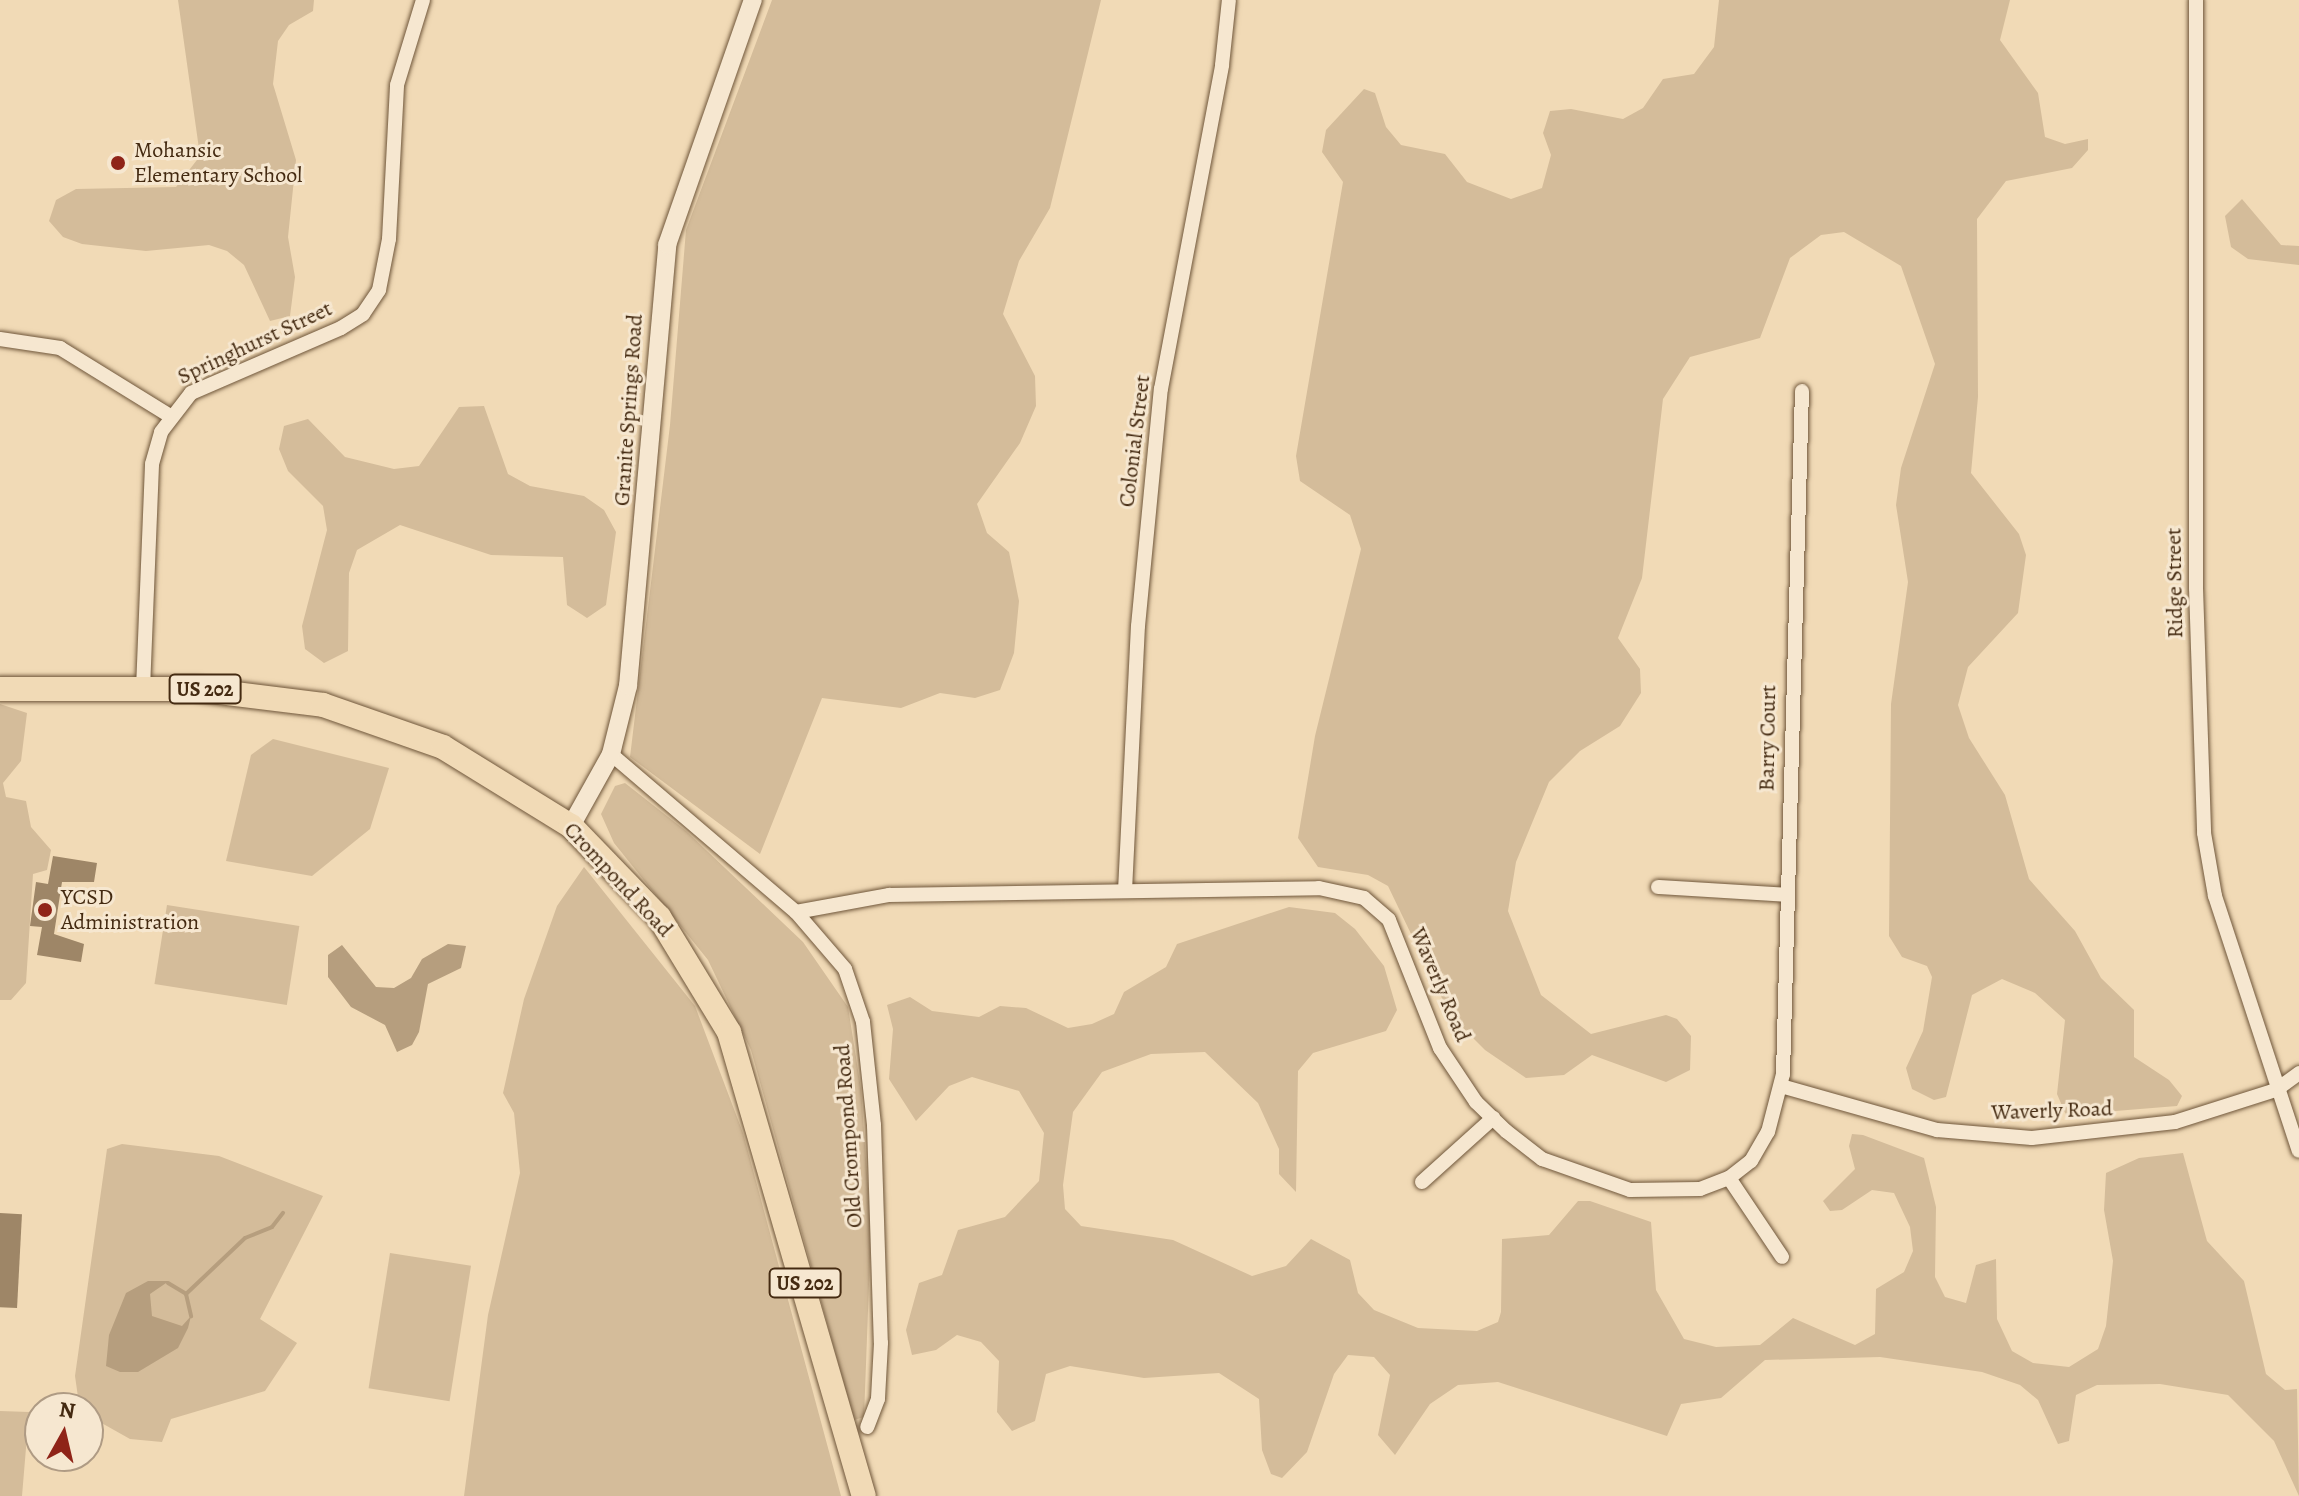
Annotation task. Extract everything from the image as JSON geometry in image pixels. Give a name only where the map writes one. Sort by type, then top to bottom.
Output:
[{"type":"highway","name":"Crompond Road","points":[[0,689],[261,693],[360,715],[481,766],[571,826],[659,917],[729,1032],[864,1496]]},
{"type":"street","name":"Springhurst Street","points":[[143,689],[152,464],[170,416],[191,393],[341,328],[363,314],[379,290],[389,239],[397,85],[423,0]]},
{"type":"street","name":"Granite Springs Road","points":[[571,826],[611,754],[628,686],[667,245],[753,0]]},
{"type":"street","name":"Colonial Street","points":[[1125,891],[1138,626],[1161,389],[1222,65],[1229,0]]},
{"type":"street","name":"Ridge Street","points":[[2196,0],[2196,588],[2204,833],[2215,896],[2276,1090],[2299,1151]]},
{"type":"street","points":[[0,339],[60,348],[170,416]]},
{"type":"street","name":"Barry Court","points":[[1781,1086],[1802,391]]},
{"type":"street","name":"Old Crompond Road","points":[[611,754],[796,912],[845,969],[866,1049],[881,1343],[878,1399],[867,1427]]},
{"type":"street","points":[[1658,887],[1787,895]]},
{"type":"street","name":"Waverly Road","points":[[796,912],[889,895],[1319,888],[1364,898],[1389,920],[1440,1048],[1493,1118],[1542,1159],[1630,1190],[1700,1189],[1729,1178],[1751,1161],[1768,1132],[1781,1086],[1937,1130],[2032,1138],[2175,1122],[2276,1090],[2299,1073]]},
{"type":"street","points":[[1422,1182],[1493,1118]]},
{"type":"street","points":[[1729,1178],[1782,1257]]},
{"type":"shaded area","points":[[178,0],[314,0],[313,11],[289,25],[278,41],[273,84],[296,160],[288,237],[295,277],[290,316],[270,321],[244,265],[227,251],[209,245],[146,251],[82,244],[63,237],[49,221],[56,200],[76,189],[176,187],[200,156]]},
{"type":"shaded area","points":[[772,0],[1101,0],[1050,208],[1019,261],[1003,314],[1035,376],[1036,406],[1020,443],[977,504],[987,533],[1009,552],[1019,601],[1014,653],[1000,690],[975,698],[940,693],[901,708],[822,698],[760,854],[630,757],[670,425],[686,230]]},
{"type":"shaded area","points":[[1719,0],[2010,0],[2000,40],[2038,93],[2045,137],[2065,144],[2088,139],[2088,150],[2072,168],[2006,181],[1977,219],[1978,397],[1971,473],[2019,534],[2026,555],[2018,613],[1968,667],[1958,705],[1969,738],[2005,795],[2029,879],[2075,931],[2101,978],[2134,1010],[2134,1057],[2169,1080],[2182,1096],[2177,1106],[2066,1115],[2057,1094],[2065,1020],[2035,993],[2002,979],[1972,995],[1946,1097],[1934,1100],[1912,1089],[1906,1068],[1923,1031],[1932,977],[1927,966],[1902,957],[1889,936],[1891,704],[1908,582],[1896,505],[1901,468],[1935,364],[1901,266],[1844,232],[1821,235],[1790,258],[1760,338],[1690,357],[1663,399],[1642,578],[1618,638],[1640,669],[1641,693],[1620,726],[1580,751],[1549,782],[1516,862],[1508,911],[1541,995],[1591,1034],[1666,1015],[1677,1019],[1691,1036],[1690,1070],[1666,1082],[1592,1055],[1564,1075],[1526,1078],[1485,1050],[1450,1015],[1388,886],[1368,875],[1318,867],[1298,838],[1315,736],[1361,549],[1350,515],[1300,481],[1296,456],[1343,182],[1322,152],[1326,130],[1364,89],[1375,93],[1386,127],[1401,145],[1445,154],[1467,182],[1511,199],[1542,188],[1551,155],[1543,133],[1550,111],[1571,109],[1623,119],[1643,108],[1663,79],[1694,74],[1714,47]]},
{"type":"shaded area","points":[[2242,199],[2281,245],[2299,246],[2299,265],[2248,259],[2231,247],[2225,216]]},
{"type":"shaded area","points":[[484,406],[508,474],[530,486],[584,496],[604,510],[616,532],[606,605],[587,618],[567,605],[563,557],[491,555],[400,525],[357,550],[349,573],[348,651],[324,663],[305,649],[302,626],[327,530],[323,506],[288,471],[279,449],[284,426],[308,419],[345,457],[394,469],[419,466],[459,407]]},
{"type":"shaded area","points":[[0,704],[27,713],[21,761],[3,783],[6,797],[26,801],[31,827],[51,850],[47,870],[33,874],[26,983],[11,1000],[0,1000]]},
{"type":"shaded area","points":[[273,739],[389,768],[370,829],[312,876],[226,861],[251,755]]},
{"type":"shaded area","points":[[625,783],[686,831],[803,942],[848,1007],[861,1089],[871,1231],[864,1417],[854,1420],[751,1050],[708,960],[614,843],[601,814],[615,786]]},
{"type":"shaded area","points":[[584,867],[695,1006],[743,1133],[841,1496],[464,1496],[488,1315],[520,1173],[514,1113],[503,1093],[524,999],[557,906]]},
{"type":"shaded area","points":[[167,905],[299,926],[287,1005],[154,984]]},
{"type":"shaded area","points":[[1289,907],[1335,913],[1355,929],[1384,966],[1397,1010],[1386,1031],[1313,1053],[1298,1071],[1296,1192],[1279,1174],[1279,1149],[1258,1103],[1205,1052],[1151,1054],[1102,1072],[1073,1112],[1063,1185],[1065,1209],[1081,1226],[1173,1240],[1252,1276],[1286,1266],[1311,1239],[1350,1260],[1358,1293],[1374,1310],[1418,1328],[1477,1331],[1498,1322],[1501,1312],[1502,1239],[1549,1235],[1578,1201],[1590,1201],[1651,1222],[1656,1290],[1684,1339],[1716,1347],[1760,1345],[1793,1318],[1855,1345],[1875,1334],[1876,1289],[1904,1272],[1913,1251],[1910,1227],[1894,1193],[1872,1190],[1842,1210],[1830,1211],[1823,1201],[1855,1169],[1849,1146],[1852,1134],[1863,1135],[1924,1158],[1936,1207],[1935,1277],[1945,1297],[1966,1303],[1976,1265],[1996,1259],[1997,1319],[2012,1351],[2033,1363],[2069,1367],[2098,1349],[2106,1326],[2113,1261],[2104,1210],[2106,1173],[2139,1158],[2183,1153],[2207,1241],[2244,1281],[2266,1374],[2285,1390],[2297,1389],[2299,1496],[2274,1441],[2228,1395],[2160,1384],[2097,1385],[2076,1395],[2069,1441],[2058,1444],[2038,1400],[2020,1385],[1982,1372],[1880,1357],[1765,1360],[1721,1398],[1681,1404],[1667,1436],[1498,1382],[1458,1385],[1430,1404],[1395,1455],[1378,1435],[1390,1375],[1374,1357],[1348,1355],[1334,1374],[1307,1452],[1282,1478],[1271,1474],[1262,1450],[1259,1399],[1219,1373],[1144,1378],[1070,1366],[1046,1374],[1035,1421],[1012,1431],[997,1412],[999,1361],[981,1342],[957,1335],[936,1350],[912,1355],[906,1330],[919,1283],[942,1275],[958,1230],[1005,1217],[1039,1181],[1044,1133],[1019,1091],[972,1077],[949,1086],[916,1121],[889,1079],[893,1029],[887,1005],[910,997],[932,1011],[979,1017],[1000,1006],[1026,1008],[1068,1028],[1092,1024],[1114,1014],[1124,992],[1166,967],[1177,944]]},
{"type":"shaded area","points":[[448,944],[466,946],[461,968],[428,984],[419,1032],[412,1045],[397,1052],[385,1025],[351,1007],[328,977],[328,955],[342,945],[376,987],[394,988],[411,978],[422,959]]},
{"type":"shaded area","points":[[122,1144],[219,1156],[323,1196],[260,1319],[297,1343],[265,1391],[171,1419],[162,1442],[130,1439],[104,1424],[104,1392],[77,1392],[75,1376],[107,1149]]},
{"type":"shaded area","points":[[390,1253],[471,1266],[450,1401],[369,1388]]},
{"type":"shaded area","points":[[148,1281],[169,1281],[150,1294],[152,1316],[182,1326],[191,1316],[188,1328],[178,1348],[138,1372],[120,1372],[106,1366],[109,1335],[126,1293]]},
{"type":"shaded area","points":[[0,1411],[24,1412],[22,1496],[0,1496]]},
{"type":"building","name":"YCSD Administration","points":[[53,856],[97,863],[94,882],[62,882],[54,934],[84,944],[81,962],[37,955],[42,927],[30,926],[36,882],[48,884]]},
{"type":"building","points":[[0,1213],[22,1214],[17,1308],[0,1307]]},
{"type":"waterway","points":[[186,1294],[245,1238],[272,1227],[283,1213]]},
{"type":"waterway","points":[[168,1283],[186,1294],[191,1316]]},
{"type":"place","name":"Mohansic Elementary School","points":[[118,163]]},
{"type":"place","name":"YCSD Administration","points":[[45,910]]}]
